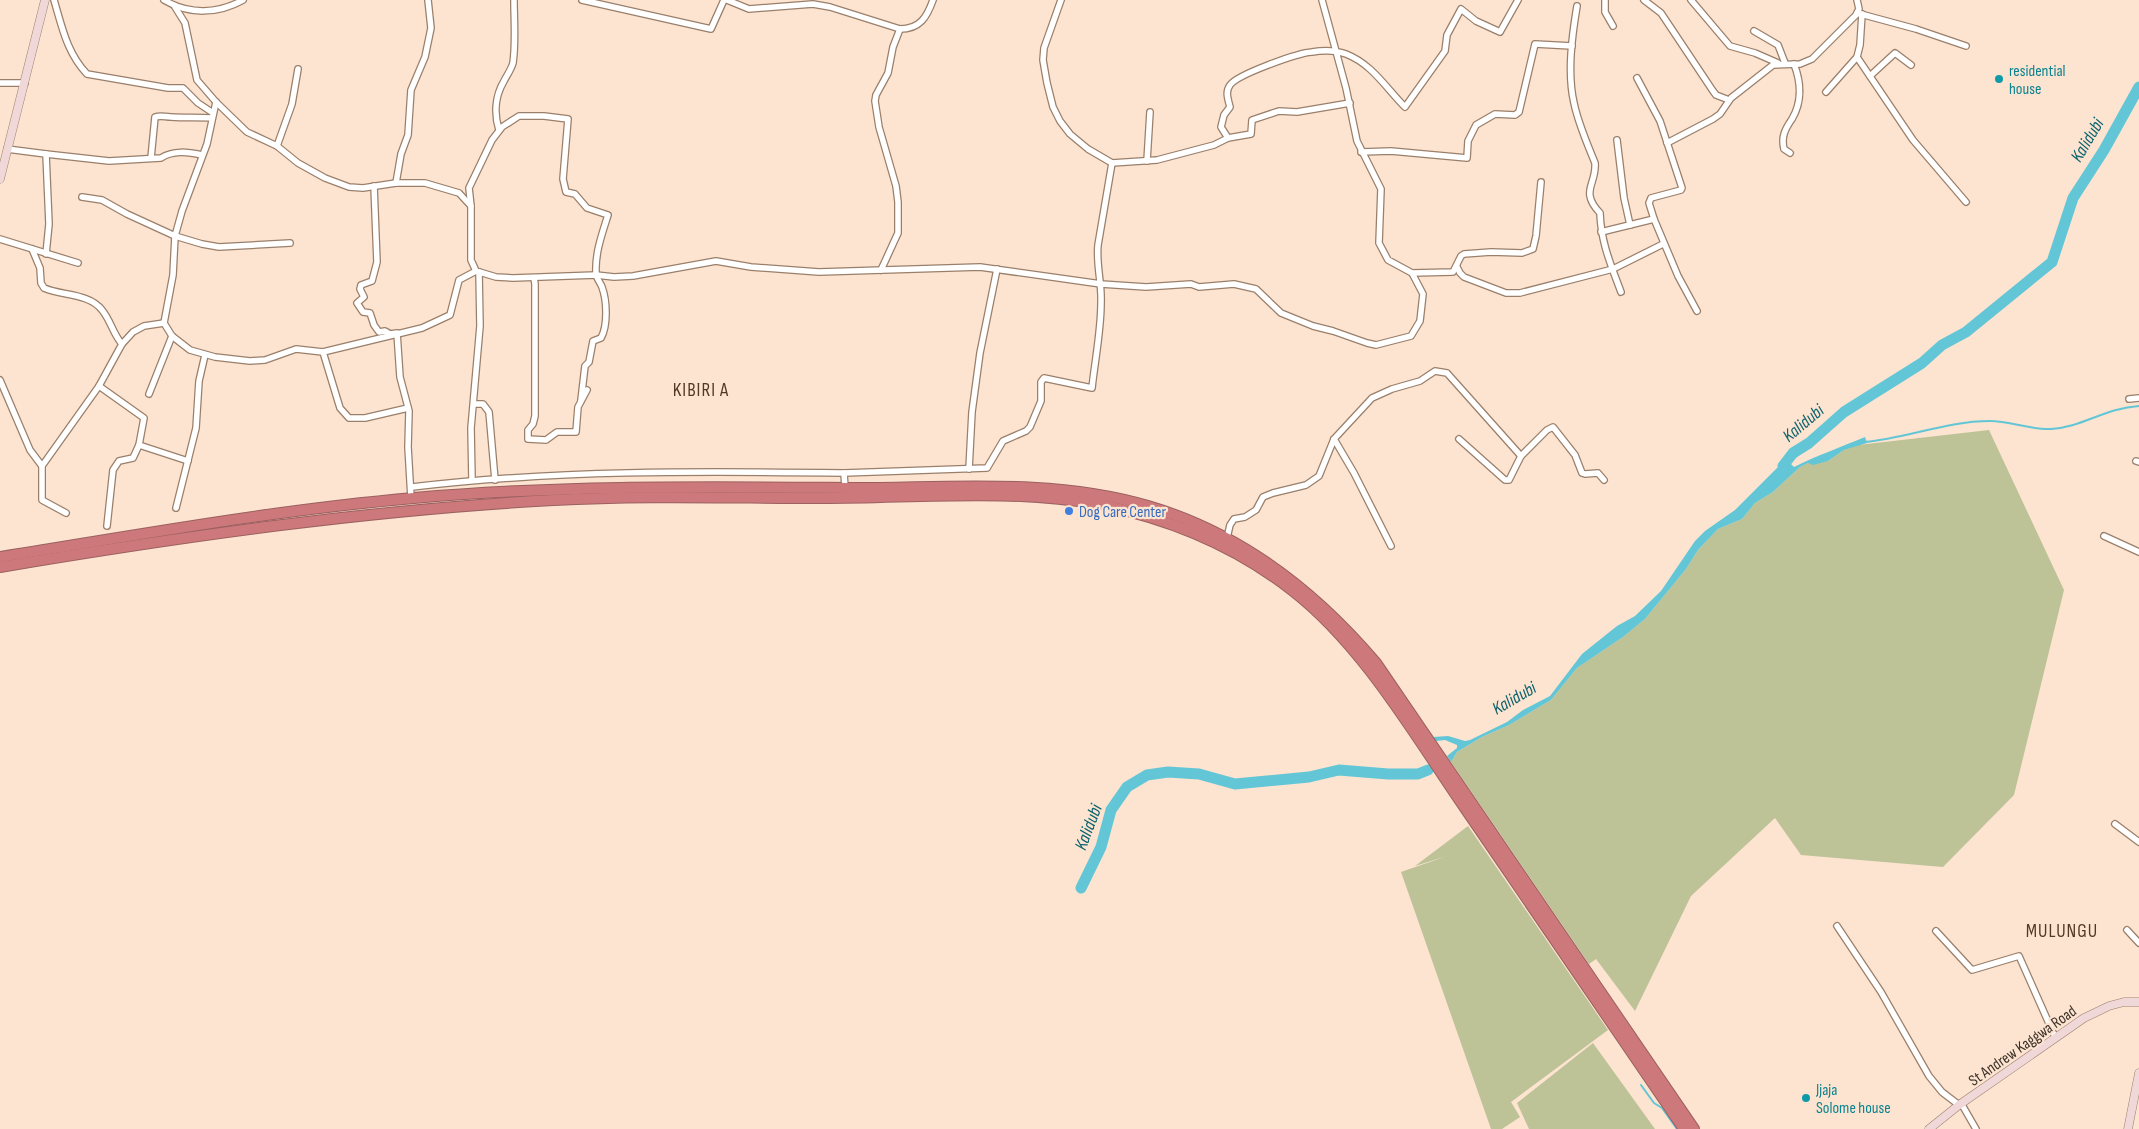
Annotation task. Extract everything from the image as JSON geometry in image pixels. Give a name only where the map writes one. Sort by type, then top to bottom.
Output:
[{"type":"highway","points":[[0,557],[411,493],[567,490],[1016,488],[1076,492],[1150,506],[1200,525],[1227,538],[1278,570],[1319,602],[1342,624],[1582,971],[1694,1129]]},
{"type":"highway","points":[[0,567],[237,530],[353,515],[547,500],[740,496],[1042,497],[1095,504],[1149,516],[1201,537],[1260,568],[1294,591],[1373,667]]},
{"type":"highway","points":[[1582,971],[1684,1129]]},
{"type":"street","points":[[0,179],[45,0]]},
{"type":"street","points":[[54,0],[63,38],[78,64],[87,74],[168,88],[183,88],[213,116]]},
{"type":"street","points":[[164,0],[175,6],[204,11],[227,8],[243,0]]},
{"type":"street","points":[[396,183],[401,154],[408,135],[411,90],[425,57],[431,28],[428,0]]},
{"type":"street","points":[[499,130],[496,121],[497,103],[501,86],[512,64],[515,29],[514,0]]},
{"type":"street","points":[[582,0],[711,29],[726,0],[749,9],[813,4],[830,7],[900,29],[918,26],[928,13],[933,0]]},
{"type":"street","points":[[1061,0],[1043,54],[1053,107],[1060,121],[1070,134],[1088,149],[1112,163],[1147,161],[1214,144],[1228,138],[1251,134],[1252,120],[1274,113],[1297,112],[1350,103]]},
{"type":"street","points":[[1322,0],[1334,50],[1350,103],[1354,130],[1361,152],[1382,196],[1380,243],[1388,260],[1412,273],[1453,272],[1461,256],[1464,254],[1491,252],[1522,253],[1532,249],[1536,236],[1540,182]]},
{"type":"street","points":[[1228,138],[1222,127],[1224,115],[1230,107],[1228,90],[1233,82],[1249,73],[1306,53],[1334,50],[1347,54],[1367,65],[1405,107],[1445,51],[1447,35],[1461,9],[1476,21],[1500,32],[1518,0]]},
{"type":"street","points":[[1605,0],[1605,12],[1613,26]]},
{"type":"street","points":[[1644,0],[1661,13],[1713,91],[1720,97],[1729,100]]},
{"type":"street","points":[[1691,0],[1730,46],[1782,63],[1794,64],[1812,59],[1859,14]]},
{"type":"street","points":[[1826,92],[1857,57],[1860,45],[1859,7],[1857,0]]},
{"type":"street","points":[[175,6],[188,32],[195,75],[216,102],[247,132],[277,146],[298,163],[338,184],[356,188],[396,183],[425,183],[459,193],[472,206]]},
{"type":"street","points":[[1577,6],[1572,46],[1572,92],[1574,105],[1595,163],[1589,190],[1593,205],[1600,213],[1601,232],[1612,270],[1621,292]]},
{"type":"street","points":[[1859,14],[1916,29],[1966,46]]},
{"type":"street","points":[[881,270],[898,233],[898,202],[879,127],[875,101],[890,68],[893,47],[900,29]]},
{"type":"street","points":[[1754,31],[1778,45],[1782,63]]},
{"type":"street","points":[[1361,152],[1391,150],[1467,158],[1468,141],[1476,125],[1495,114],[1515,115],[1519,112],[1535,44],[1572,46]]},
{"type":"street","points":[[1870,76],[1895,53],[1911,65]]},
{"type":"street","points":[[1857,57],[1913,140],[1966,202]]},
{"type":"street","points":[[1667,143],[1713,119],[1724,109],[1729,100],[1768,68],[1782,63]]},
{"type":"street","points":[[1790,153],[1784,149],[1782,143],[1785,130],[1799,99],[1799,80],[1794,64]]},
{"type":"street","points":[[277,146],[292,104],[298,69]]},
{"type":"street","points":[[1637,78],[1660,121],[1682,188],[1681,190],[1651,198],[1649,203],[1663,244],[1696,311]]},
{"type":"street","points":[[0,83],[24,83]]},
{"type":"street","points":[[216,102],[209,137],[175,236],[173,275],[164,323],[172,336],[190,350],[205,355],[250,361],[271,358],[296,349],[323,352],[422,328],[447,318],[451,311],[459,280],[478,271],[513,278],[596,275],[614,277],[633,276],[716,261],[804,272],[980,267],[1101,284],[1146,287],[1191,284],[1199,287],[1234,284],[1256,290],[1281,313],[1313,326],[1376,345],[1411,336],[1420,321],[1423,294],[1412,273]]},
{"type":"street","points":[[1147,161],[1150,112]]},
{"type":"street","points":[[151,158],[155,117],[213,116]]},
{"type":"street","points":[[472,480],[471,428],[480,326],[478,271],[470,256],[472,206],[469,188],[492,140],[499,130],[519,116],[544,116],[568,119],[563,179],[566,192],[575,194],[587,208],[608,216],[599,246],[596,275],[603,289],[606,312],[604,330],[601,338],[593,341],[589,362],[585,366],[581,400]]},
{"type":"street","points":[[1617,140],[1624,198],[1630,226]]},
{"type":"street","points":[[8,149],[109,161],[151,158],[189,152],[202,155]]},
{"type":"street","points":[[46,154],[49,224],[46,254]]},
{"type":"street","points":[[397,333],[400,377],[408,408],[411,493],[472,480],[637,472],[844,473],[987,468],[1003,441],[1026,431],[1030,427],[1042,401],[1041,382],[1044,378],[1092,388],[1102,305],[1101,284],[1097,269],[1098,245],[1112,163]]},
{"type":"street","points":[[374,186],[377,266],[372,281],[361,285],[360,289],[364,297],[356,303],[363,312],[370,313],[374,324],[380,332],[397,333]]},
{"type":"street","points":[[459,193],[469,188]]},
{"type":"street","points":[[82,197],[102,200],[126,214],[175,236],[219,247],[290,243]]},
{"type":"street","points":[[1601,232],[1654,220]]},
{"type":"street","points":[[0,239],[78,264]]},
{"type":"street","points":[[1457,267],[1460,274],[1464,277],[1506,292],[1520,293],[1612,270],[1663,244]]},
{"type":"street","points":[[32,250],[40,268],[41,283],[44,288],[88,300],[98,305],[106,316],[115,336],[122,344]]},
{"type":"street","points":[[969,470],[972,412],[980,353],[997,269]]},
{"type":"street","points":[[534,278],[536,403],[534,420],[528,430],[528,438],[546,440],[557,432],[576,432],[578,407],[588,390]]},
{"type":"street","points":[[66,513],[42,500],[42,466],[99,386],[122,344],[133,332],[144,326],[164,323]]},
{"type":"street","points":[[149,394],[172,336]]},
{"type":"street","points":[[323,352],[340,408],[349,418],[365,418],[408,408]]},
{"type":"street","points":[[176,508],[196,428],[199,381],[205,355]]},
{"type":"street","points":[[1227,538],[1230,525],[1234,520],[1245,517],[1256,510],[1263,497],[1306,485],[1319,476],[1334,440],[1372,398],[1392,389],[1420,381],[1435,371],[1447,373],[1521,456]]},
{"type":"street","points":[[0,380],[30,450],[42,466]]},
{"type":"street","points":[[99,386],[143,416],[144,421],[139,445],[133,458],[119,461],[114,466],[107,526]]},
{"type":"street","points":[[2129,399],[2139,398]]},
{"type":"street","points":[[474,404],[483,404],[489,412],[495,480]]},
{"type":"street","points":[[1459,439],[1505,480],[1509,480],[1521,456],[1547,430],[1554,427],[1571,449],[1582,472],[1585,474],[1598,473],[1604,480]]},
{"type":"street","points":[[1334,440],[1354,473],[1391,546]]},
{"type":"street","points":[[139,445],[188,461]]},
{"type":"street","points":[[844,473],[846,488]]},
{"type":"street","points":[[566,476],[567,490]]},
{"type":"street","points":[[2104,536],[2139,552]]},
{"type":"street","points":[[2115,824],[2139,842]]},
{"type":"street","points":[[1837,926],[1885,999],[1929,1076],[1942,1092],[1960,1104],[1976,1129]]},
{"type":"street","points":[[2127,930],[2139,943]]},
{"type":"street","points":[[1936,931],[1972,970],[2020,956],[2055,1037]]},
{"type":"street","name":"St Andrew Kaggwa Road","points":[[1930,1129],[1960,1104],[2055,1037],[2102,1009],[2118,1003],[2139,1002]]},
{"type":"street","points":[[2128,1129],[2139,1073]]},
{"type":"green space","points":[[1989,430],[2064,590],[2014,795],[1943,867],[1801,855],[1775,818],[1691,896],[1635,1011],[1596,959],[1589,964],[1451,762],[1457,752],[1482,737],[1509,725],[1551,700],[1577,668],[1623,637],[1645,619],[1686,569],[1698,550],[1718,529],[1742,519],[1755,503],[1773,492],[1800,467],[1808,463],[1828,461],[1844,450],[1858,445]]},
{"type":"green space","points":[[1468,826],[1608,1030],[1511,1102],[1520,1117],[1502,1129],[1491,1129],[1401,872],[1447,856],[1415,866]]},
{"type":"green space","points":[[1593,1043],[1655,1129],[1529,1129],[1517,1103]]},
{"type":"water","points":[[1865,437],[1867,443],[1844,450],[1828,461],[1813,465],[1808,463],[1800,467],[1773,492],[1755,503],[1742,519],[1718,529],[1698,550],[1686,569],[1645,619],[1623,637],[1577,668],[1551,700],[1509,725],[1482,737],[1457,752],[1451,762],[1447,756],[1457,748],[1457,745],[1445,740],[1436,741],[1433,737],[1448,736],[1465,741],[1470,740],[1507,722],[1523,710],[1550,696],[1582,654],[1617,626],[1635,616],[1661,591],[1695,541],[1705,531],[1735,510],[1794,451],[1798,456],[1790,463],[1794,467]]},
{"type":"waterway","name":"Kalidubi","points":[[1783,466],[1793,453],[1809,443],[1844,412],[1922,363],[1942,345],[1966,332],[2052,262],[2073,198],[2104,150],[2139,87]]},
{"type":"waterway","points":[[1865,442],[1974,422],[1998,421],[2043,429],[2063,428],[2115,410],[2139,406]]},
{"type":"waterway","name":"Kalidubi","points":[[1081,888],[1101,847],[1111,810],[1127,787],[1147,775],[1168,772],[1199,774],[1235,784],[1309,777],[1339,770],[1388,774],[1418,774],[1428,770]]},
{"type":"waterway","points":[[1641,1085],[1654,1103],[1662,1108],[1677,1129]]},
{"type":"place","name":"residential house","points":[[1999,79]]},
{"type":"place","name":"Dog Care Center","points":[[1069,511]]},
{"type":"place","name":"Jjaja Solome house","points":[[1806,1098]]},
{"type":"district","name":"KIBIRI A","points":[[701,389]]},
{"type":"district","name":"MULUNGU","points":[[2062,930]]}]
